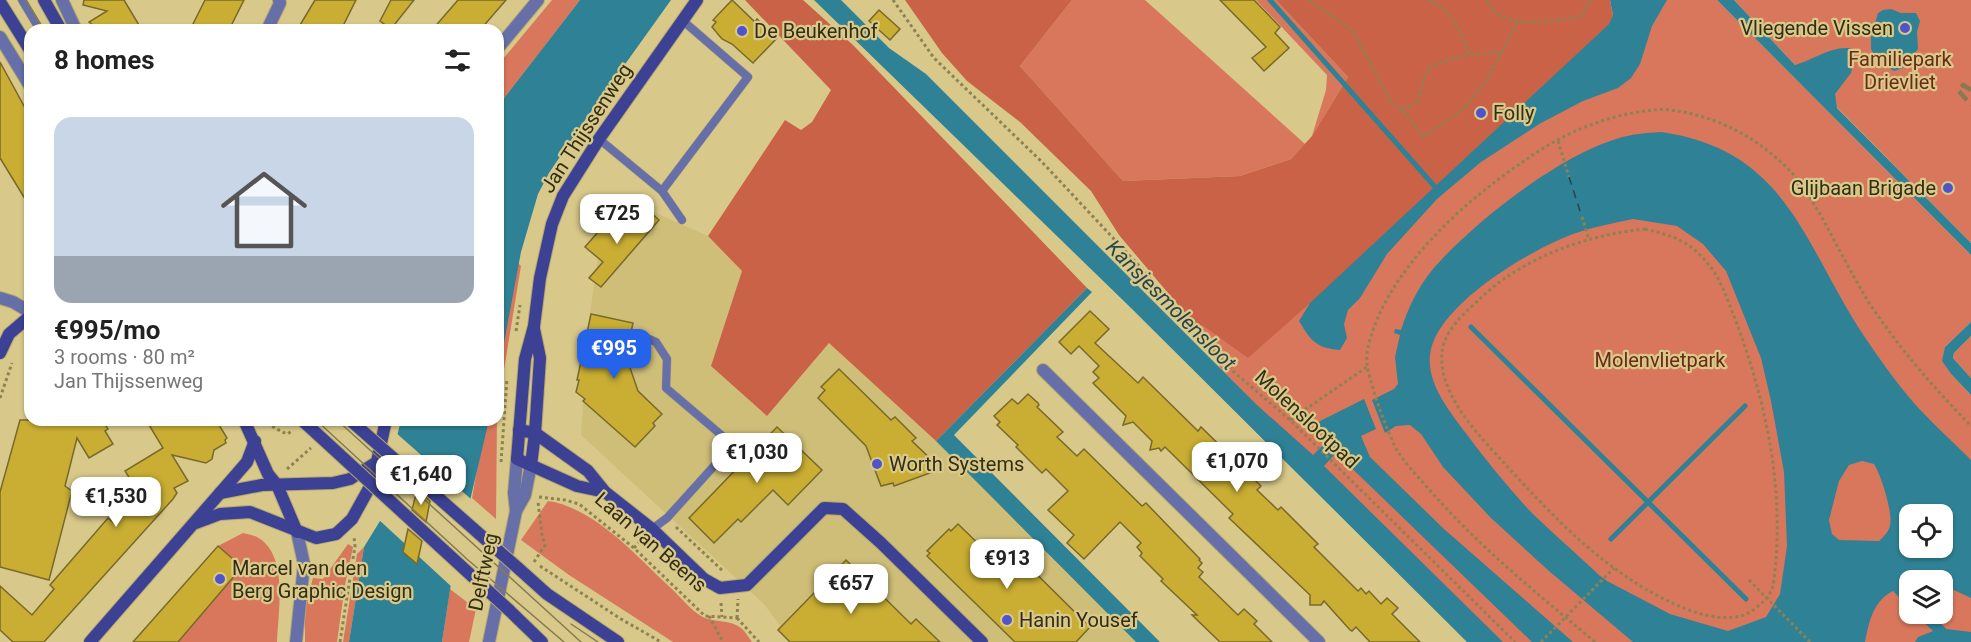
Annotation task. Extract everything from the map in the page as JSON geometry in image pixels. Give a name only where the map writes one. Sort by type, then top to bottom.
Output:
[{"type":"street","points":[[44,0],[58,24]]},
{"type":"street","points":[[62,0],[73,24]]},
{"type":"street","points":[[270,24],[280,3],[279,0]]},
{"type":"street","points":[[504,41],[538,0]]},
{"type":"street","name":"Jan Thijssenweg","points":[[517,459],[525,359],[534,326],[540,278],[552,224],[563,196],[599,139],[697,0]]},
{"type":"street","points":[[0,2],[24,41]]},
{"type":"street","points":[[0,37],[24,76]]},
{"type":"street","points":[[0,298],[13,302],[24,310]]},
{"type":"street","points":[[0,353],[9,334],[24,320]]},
{"type":"street","name":"Jan Thijssenweg","points":[[531,465],[540,358],[534,326]]},
{"type":"street","points":[[1043,370],[1319,642]]},
{"type":"street","points":[[247,426],[268,474],[277,485],[297,532],[304,564],[296,642]]},
{"type":"street","points":[[310,426],[542,642]]},
{"type":"street","points":[[357,426],[547,594],[618,642]]},
{"type":"street","points":[[196,523],[220,514],[250,512],[316,538],[336,534],[352,519],[377,474],[377,462],[386,426]]},
{"type":"street","name":"Laan van Beens","points":[[519,430],[535,433],[588,471],[605,492],[652,529],[704,579],[720,588],[747,585],[824,508],[843,509],[982,642]]},
{"type":"street","points":[[90,642],[247,462],[255,441]]},
{"type":"street","name":"Laan van Beens","points":[[517,459],[578,486],[605,492]]},
{"type":"street","name":"Delftweg","points":[[489,642],[516,511],[514,493],[517,459]]},
{"type":"street","points":[[220,493],[244,487],[333,483],[350,479],[377,462]]},
{"type":"street","name":"Delftweg","points":[[516,511],[531,496],[531,465]]},
{"type":"lane","points":[[22,0],[36,24]]},
{"type":"lane","points":[[662,191],[748,77],[682,20]]},
{"type":"lane","points":[[599,139],[662,191],[682,220]]},
{"type":"lane","points":[[637,334],[656,342],[668,359],[666,388],[733,445],[667,518],[652,529]]},
{"type":"path","name":"Molenslootpad","points":[[893,0],[934,58],[1042,162],[1142,269],[1220,360],[1290,420],[1515,642]]},
{"type":"path","points":[[1309,0],[1353,31],[1392,102],[1424,137],[1463,109],[1485,83],[1518,22]]},
{"type":"path","points":[[1429,0],[1436,3],[1451,17],[1461,32],[1469,55]]},
{"type":"path","points":[[1487,0],[1498,16],[1518,22],[1578,18],[1591,0]]},
{"type":"path","points":[[1402,111],[1418,102],[1423,81],[1430,67],[1450,58],[1503,52]]},
{"type":"path","points":[[1595,642],[1460,523],[1410,468],[1393,442],[1367,367],[1368,347],[1379,314],[1395,286],[1424,248],[1463,209],[1528,158],[1590,125],[1618,116],[1657,109],[1695,115],[1744,135],[1775,157],[1802,183],[1868,301],[1924,376],[1971,426]]},
{"type":"path","points":[[1558,141],[1569,177]]},
{"type":"path","points":[[1582,217],[1589,240]]},
{"type":"path","points":[[1645,229],[1669,234],[1685,242],[1711,266],[1721,282],[1753,367],[1772,453],[1777,502],[1778,551],[1773,588],[1767,598],[1752,612],[1736,619],[1718,618],[1688,609],[1613,569],[1546,508],[1490,448],[1464,415],[1448,387],[1442,366],[1442,350],[1448,333],[1467,311],[1493,287],[1525,266],[1555,250],[1615,232],[1645,229]]},
{"type":"path","points":[[0,398],[13,362]]},
{"type":"path","points":[[1290,420],[1367,367]]},
{"type":"path","points":[[273,426],[279,432],[288,434],[292,429]]},
{"type":"path","points":[[531,496],[545,545],[534,562],[621,620],[661,642]]},
{"type":"path","name":"Laan van Beens","points":[[531,496],[579,504],[634,548],[705,616],[737,618],[759,642]]},
{"type":"path","points":[[340,642],[355,546],[352,519]]},
{"type":"path","points":[[1541,642],[1613,569]]},
{"type":"path","points":[[1749,580],[1810,642]]},
{"type":"path","points":[[709,616],[723,642]]},
{"type":"shaded area","points":[[745,0],[803,0],[853,45],[1087,288],[936,441],[829,343],[767,416],[711,366],[742,271],[708,236],[785,120],[801,130],[812,122],[831,90]]},
{"type":"shaded area","points":[[905,0],[1072,0],[1020,66],[1123,181],[1240,176],[1291,159],[1312,136],[1348,77],[1276,0],[1610,0],[1613,15],[1609,24],[1344,273],[1248,358],[1202,325],[1195,325],[1119,235],[1091,191],[1020,122],[967,81],[942,53]]},
{"type":"shaded area","points":[[631,202],[708,236],[742,271],[711,366],[767,416],[829,343],[936,441],[1136,642],[792,642],[764,604],[581,435],[588,328],[599,249]]},
{"type":"green space","points":[[552,0],[580,0],[504,98],[504,58]]},
{"type":"green space","points":[[1072,0],[1145,0],[1305,144],[1291,159],[1240,176],[1123,181],[1020,66]]},
{"type":"green space","points":[[1256,0],[1276,0],[1348,77],[1312,136],[1326,90],[1327,75]]},
{"type":"green space","name":"Molenvlietpark","points":[[1635,0],[1717,0],[1971,255],[1971,322],[1945,347],[1952,375],[1971,395],[1971,642],[1489,642],[1221,369],[1195,325],[1202,325]]},
{"type":"green space","name":"Familiepark Drievliet","points":[[1734,0],[1971,0],[1971,243],[1795,65]]},
{"type":"green space","points":[[518,263],[521,266],[504,369],[504,331]]},
{"type":"green space","points":[[1971,336],[1971,378],[1953,358],[1954,353]]},
{"type":"green space","points":[[485,426],[497,426],[496,519],[472,498]]},
{"type":"green space","points":[[548,501],[566,506],[600,524],[631,550],[697,614],[737,625],[752,642],[673,642],[569,575],[521,540]]},
{"type":"green space","points":[[243,533],[257,537],[267,545],[274,556],[278,570],[280,600],[277,642],[176,642],[242,567],[218,546]]},
{"type":"green space","points":[[348,544],[353,547],[337,642],[305,642],[305,607],[313,578],[323,579]]},
{"type":"green space","points":[[364,547],[349,642],[343,642],[357,554]]},
{"type":"green space","points":[[450,589],[476,609],[469,642],[442,642]]},
{"type":"water","points":[[580,0],[671,0],[578,130],[549,173],[538,194],[521,252],[504,343],[504,98]]},
{"type":"water","points":[[814,0],[841,0],[889,48],[926,74],[1257,405],[1313,455],[1326,442],[1318,422],[1364,399],[1376,429],[1361,436],[1370,457],[1444,529],[1573,642],[1532,642],[1336,453],[1324,466],[1503,642],[1467,642],[1131,308]]},
{"type":"water","points":[[1610,0],[1667,0],[1652,26],[1640,64],[1631,78],[1618,88],[1583,101],[1541,123],[1481,162],[1437,199],[1387,254],[1360,298],[1348,310],[1344,324],[1347,338],[1340,350],[1315,342],[1299,321],[1310,303],[1609,24],[1613,15]]},
{"type":"water","points":[[1717,0],[1734,0],[1795,65],[1841,48],[1856,50],[1851,73],[1835,94],[1837,108],[1971,243],[1971,255]]},
{"type":"water","points":[[1891,9],[1901,13],[1916,13],[1920,21],[1917,32],[1918,49],[1903,68],[1894,71],[1877,61],[1871,49],[1871,37],[1878,13]]},
{"type":"water","points":[[1661,132],[1704,142],[1738,159],[1765,180],[1787,206],[1843,302],[1887,369],[1913,402],[1971,460],[1971,598],[1953,590],[1953,570],[1899,570],[1899,597],[1893,591],[1876,606],[1865,642],[1633,642],[1491,518],[1443,467],[1421,434],[1410,425],[1396,426],[1385,433],[1372,400],[1394,389],[1398,384],[1395,357],[1400,335],[1394,333],[1395,329],[1401,330],[1414,298],[1433,269],[1493,212],[1543,176],[1593,148],[1622,137]],"holes":[[[1633,219],[1677,226],[1703,244],[1726,271],[1761,358],[1784,472],[1787,546],[1780,594],[1766,617],[1728,631],[1670,614],[1599,575],[1529,510],[1504,481],[1446,406],[1440,396],[1430,366],[1430,355],[1436,336],[1449,317],[1467,298],[1489,281],[1536,251],[1576,233]],[[1862,461],[1874,464],[1880,476],[1888,503],[1889,530],[1879,541],[1839,540],[1832,534],[1829,520],[1839,481],[1849,465]]]},
{"type":"water","points":[[1087,288],[1092,292],[954,435],[1160,642],[1136,642],[936,441]]},
{"type":"water","points":[[1971,322],[1971,336],[1954,353],[1953,358],[1971,378],[1971,395],[1942,361],[1945,347]]},
{"type":"water","points":[[400,426],[488,426],[452,577],[442,642],[349,642],[364,547],[380,521]]},
{"type":"water","points":[[1926,624],[1941,624],[1946,629],[1971,632],[1971,642],[1915,642],[1918,637],[1933,631]]},
{"type":"pier","points":[[395,432],[472,500],[453,588],[378,519]]},
{"type":"building","points":[[84,0],[124,0],[138,24],[92,24],[89,22],[107,11],[83,5]]},
{"type":"building","points":[[205,0],[244,0],[232,24],[193,24]]},
{"type":"building","points":[[315,0],[356,0],[344,24],[301,24]]},
{"type":"building","points":[[391,0],[414,0],[395,24],[384,24],[380,21]]},
{"type":"building","points":[[458,0],[506,0],[485,24],[437,24]]},
{"type":"building","name":"De Beukenhof","points":[[732,0],[755,22],[757,19],[777,38],[753,63],[732,44],[722,39],[712,27],[716,22],[713,20]]},
{"type":"building","points":[[1220,0],[1254,0],[1280,27],[1275,33],[1289,48],[1264,71],[1252,58],[1266,47]]},
{"type":"building","points":[[879,10],[900,29],[890,40],[869,21]]},
{"type":"building","points":[[0,62],[24,106],[24,197],[0,158]]},
{"type":"building","points":[[648,210],[659,220],[601,287],[589,278],[603,262],[585,247],[612,216],[629,232]]},
{"type":"building","points":[[1090,311],[1109,329],[1095,343],[1138,383],[1143,377],[1198,431],[1201,427],[1261,486],[1257,490],[1278,510],[1281,507],[1318,544],[1314,547],[1358,591],[1361,588],[1366,594],[1369,591],[1381,604],[1387,598],[1398,608],[1392,614],[1420,642],[1370,642],[1356,627],[1350,630],[1324,601],[1321,605],[1310,605],[1310,595],[1229,518],[1233,514],[1165,447],[1161,451],[1159,448],[1150,450],[1152,441],[1133,422],[1123,425],[1126,416],[1093,383],[1099,378],[1093,372],[1099,366],[1079,346],[1071,354],[1059,342]]},
{"type":"building","points":[[591,314],[633,323],[626,356],[638,391],[662,414],[653,423],[655,426],[635,447],[583,401],[585,399],[576,392]]},
{"type":"building","points":[[839,369],[891,420],[895,417],[916,438],[912,441],[941,469],[894,486],[893,483],[881,486],[866,446],[818,398],[825,390],[821,387]]},
{"type":"building","points":[[1028,394],[1038,403],[1037,407],[1063,432],[1057,437],[1077,456],[1084,449],[1142,506],[1146,503],[1200,559],[1202,563],[1198,568],[1203,572],[1199,577],[1238,615],[1244,609],[1257,621],[1254,624],[1272,642],[1220,642],[1192,615],[1197,615],[1161,581],[1163,579],[1140,556],[1142,553],[1137,547],[1141,543],[1120,522],[1084,559],[1067,543],[1074,535],[1048,510],[1068,491],[1046,469],[1042,473],[1016,447],[1018,445],[997,425],[1000,422],[994,416],[1012,399],[1018,404]]},
{"type":"building","points":[[20,420],[24,420],[24,426],[106,426],[108,429],[105,431],[113,444],[89,458],[77,438],[65,486],[72,491],[49,580],[0,567],[0,492]]},
{"type":"building","points":[[150,426],[220,426],[227,438],[226,443],[214,450],[212,459],[206,463],[172,455],[188,481],[174,488],[177,493],[173,499],[44,642],[13,642],[0,630],[0,586],[32,615],[54,589],[50,585],[108,518],[115,524],[140,495],[125,471],[163,448]]},
{"type":"building","points":[[777,427],[822,470],[788,505],[773,490],[741,522],[738,519],[714,543],[689,518]]},
{"type":"building","points":[[423,459],[437,470],[434,483],[421,471]]},
{"type":"building","points":[[417,490],[430,501],[426,522],[412,510]]},
{"type":"building","points":[[958,524],[991,556],[1004,542],[1090,627],[1076,642],[1015,642],[927,556],[930,553],[927,551],[949,529],[951,531]]},
{"type":"building","points":[[408,529],[422,541],[417,564],[403,552]]},
{"type":"building","points":[[218,546],[242,567],[178,642],[133,642]]},
{"type":"building","points":[[846,560],[911,624],[916,619],[940,642],[790,642],[778,630]]},
{"type":"waterway","points":[[1270,0],[1436,188]]},
{"type":"waterway","points":[[1471,327],[1746,599]]},
{"type":"waterway","points":[[1611,539],[1745,406]]},
{"type":"ferry route","points":[[1569,177],[1582,217]]},
{"type":"tram line","points":[[26,0],[40,24]]},
{"type":"tram line","points":[[323,426],[468,560],[564,642]]},
{"type":"tram line","points":[[344,426],[581,642]]},
{"type":"tram line","points":[[571,624],[598,642]]},
{"type":"railway","points":[[1971,90],[1963,85],[1958,90],[1971,105]]},
{"type":"place","name":"Vliegende Vissen","points":[[1905,28]]},
{"type":"place","name":"De Beukenhof","points":[[742,31]]},
{"type":"place","name":"Folly","points":[[1481,113]]},
{"type":"place","name":"Glijbaan Brigade","points":[[1948,188]]},
{"type":"place","name":"Worth Systems","points":[[877,464]]},
{"type":"place","name":"Marcel van den Berg Graphic Design","points":[[220,579]]},
{"type":"place","name":"Hanin Yousef","points":[[1007,620]]},
{"type":"water label","name":"Kansjesmolensloot","points":[[1171,305]]}]
